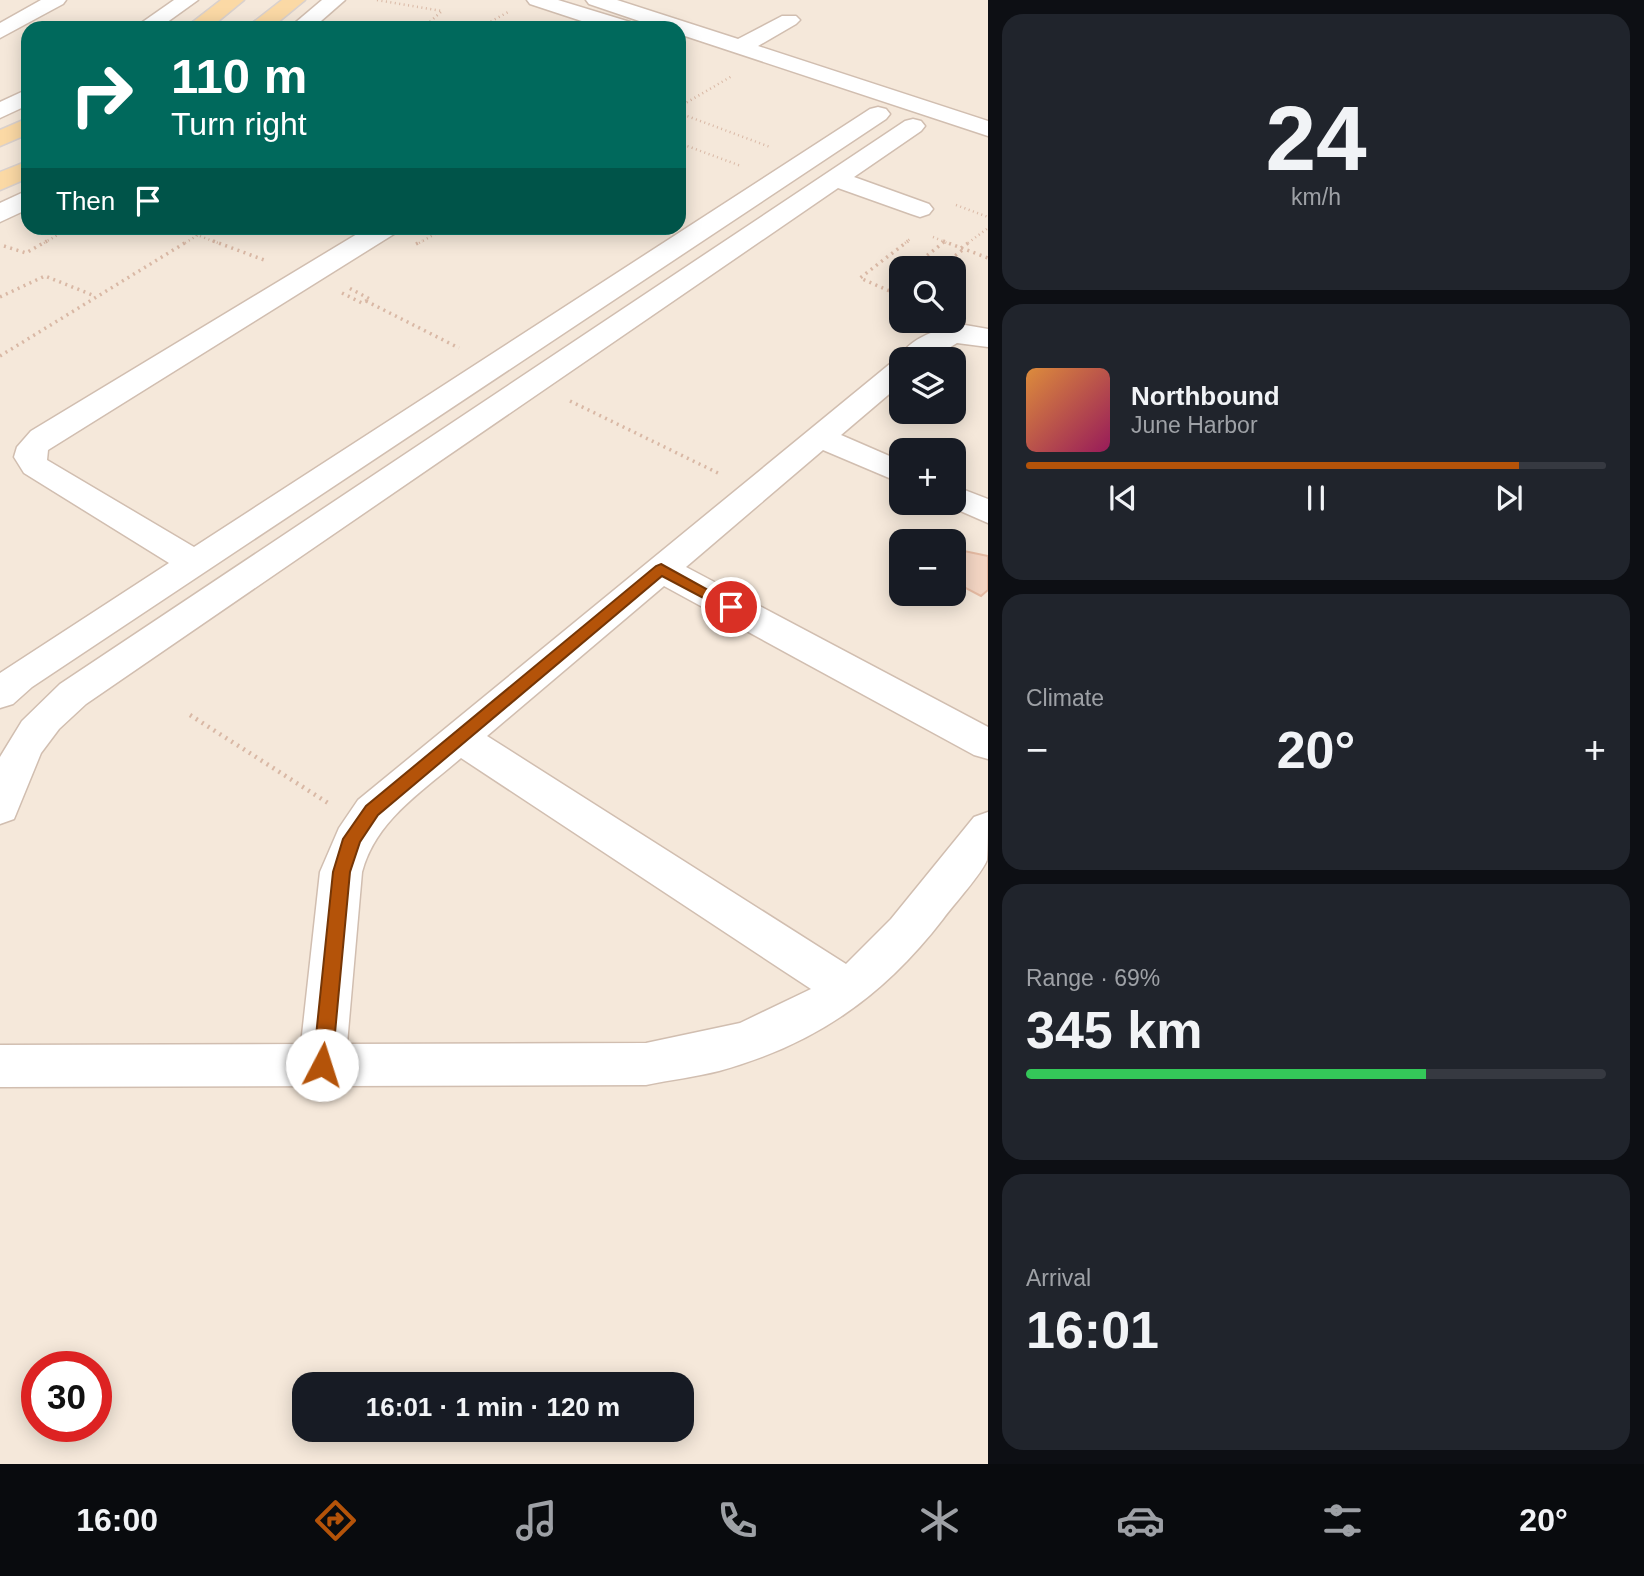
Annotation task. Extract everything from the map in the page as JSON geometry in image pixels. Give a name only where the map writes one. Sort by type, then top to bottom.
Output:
[{"type":"main road","points":[[206,21],[234,0]]},
{"type":"main road","points":[[267,21],[293,2],[330,4]]},
{"type":"main road","points":[[0,139],[21,128]]},
{"type":"main road","points":[[0,183],[21,172]]},
{"type":"street","points":[[0,32],[56,0]]},
{"type":"street","points":[[156,21],[188,0]]},
{"type":"street","points":[[614,2],[658,21]]},
{"type":"street","points":[[528,3],[598,21]]},
{"type":"street","points":[[309,21],[330,4]]},
{"type":"street","points":[[745,59],[789,20]]},
{"type":"street","points":[[686,33],[878,114],[988,152]]},
{"type":"street","points":[[686,48],[745,59],[988,129]]},
{"type":"street","points":[[0,111],[21,100]]},
{"type":"street","points":[[0,694],[878,114]]},
{"type":"street","points":[[0,808],[14,764],[24,746],[54,709],[913,126]]},
{"type":"street","points":[[836,178],[920,221]]},
{"type":"street","points":[[0,214],[21,202]]},
{"type":"street","points":[[686,216],[710,225]]},
{"type":"street","points":[[195,563],[35,466],[30,457],[33,447],[42,438],[373,235]]},
{"type":"street","points":[[929,347],[944,336],[971,334],[988,338]]},
{"type":"street","points":[[322,1065],[341,872],[345,855],[361,824],[372,811],[889,379]]},
{"type":"street","points":[[820,437],[889,468]]},
{"type":"street","points":[[966,502],[988,512]]},
{"type":"street","points":[[284,505],[320,528]]},
{"type":"street","points":[[661,569],[988,745]]},
{"type":"street","points":[[460,738],[847,989]]},
{"type":"street","points":[[0,1066],[646,1064],[721,1049],[789,1024],[847,989],[876,964],[901,937],[988,828]]},
{"type":"path","points":[[377,0],[442,11],[431,21]]},
{"type":"path","points":[[493,21],[528,3]]},
{"type":"path","points":[[686,102],[745,59]]},
{"type":"path","points":[[686,116],[807,161]]},
{"type":"path","points":[[686,146],[778,180]]},
{"type":"path","points":[[889,290],[860,278],[920,221]]},
{"type":"path","points":[[954,256],[988,228]]},
{"type":"path","points":[[0,244],[26,253],[56,235]]},
{"type":"path","points":[[0,356],[196,235]]},
{"type":"path","points":[[201,235],[306,276]]},
{"type":"path","points":[[926,256],[945,241]]},
{"type":"path","points":[[0,298],[45,276],[96,297]]},
{"type":"path","points":[[366,301],[494,366]]},
{"type":"path","points":[[534,383],[755,491]]},
{"type":"path","points":[[190,715],[361,824]]},
{"type":"shaded area","points":[[0,0],[988,0],[988,1464],[0,1464]]},
{"type":"building","points":[[966,551],[988,556],[988,590],[981,596],[966,588]]},
{"type":"route","points":[[322,1065],[341,872],[352,839],[372,811],[661,569],[731,607]]}]
